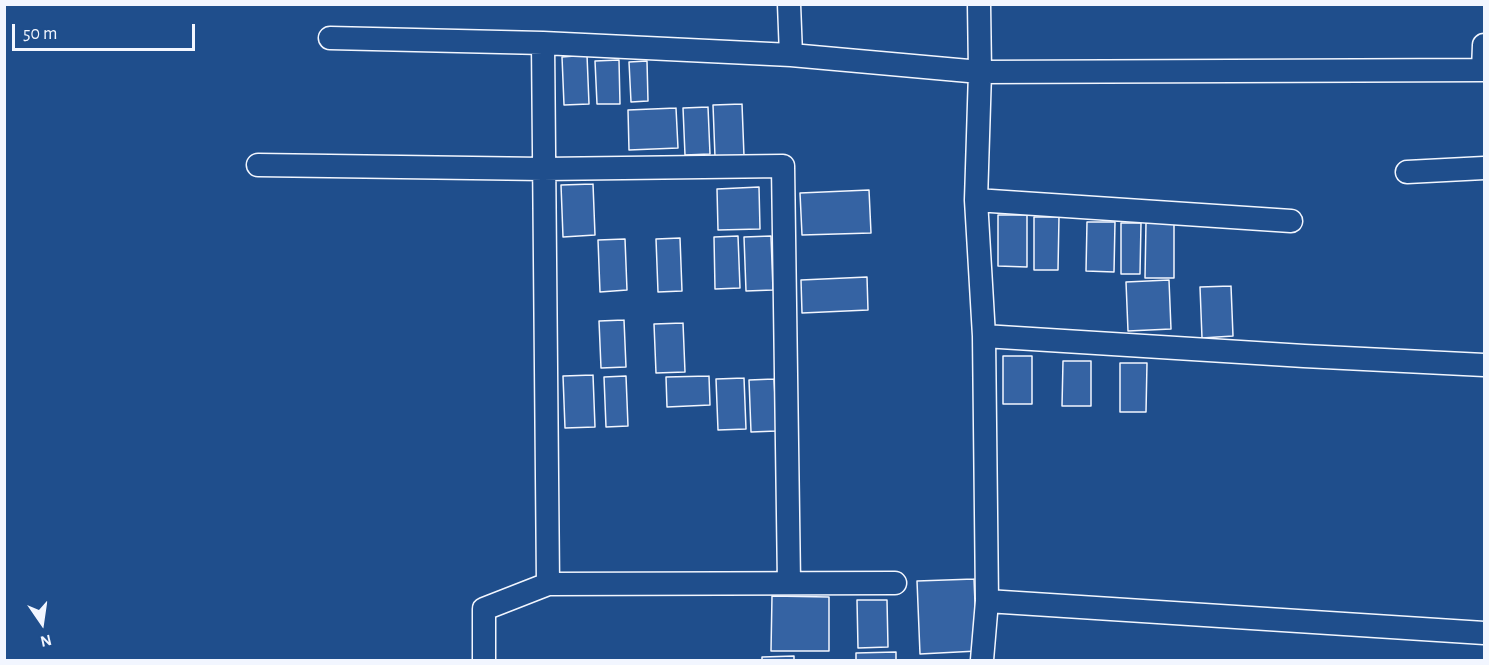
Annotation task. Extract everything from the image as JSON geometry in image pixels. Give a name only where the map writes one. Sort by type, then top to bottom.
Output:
[{"type":"street","points":[[789,4],[791,56]]},
{"type":"street","points":[[979,4],[980,72],[976,200],[984,336],[987,601],[982,660]]},
{"type":"street","points":[[330,38],[543,43],[791,56],[980,72],[1483,70],[1485,45]]},
{"type":"street","points":[[543,43],[548,584]]},
{"type":"street","points":[[258,165],[543,169],[783,166],[789,583]]},
{"type":"street","points":[[1407,172],[1485,168]]},
{"type":"street","points":[[976,200],[1291,221]]},
{"type":"street","points":[[984,336],[1485,365]]},
{"type":"street","points":[[484,660],[484,609],[548,584],[895,583]]},
{"type":"street","points":[[987,601],[1485,633]]},
{"type":"building","points":[[587,55],[589,104],[564,105],[562,57]]},
{"type":"building","points":[[619,60],[620,104],[597,104],[595,61]]},
{"type":"building","points":[[647,61],[648,101],[631,102],[629,62]]},
{"type":"building","points":[[742,104],[744,156],[715,157],[713,105]]},
{"type":"building","points":[[708,107],[710,154],[685,155],[683,108]]},
{"type":"building","points":[[676,108],[678,148],[629,150],[628,110]]},
{"type":"building","points":[[593,184],[595,235],[563,237],[561,185]]},
{"type":"building","points":[[759,187],[760,229],[718,230],[717,189]]},
{"type":"building","points":[[869,190],[871,233],[802,235],[800,193]]},
{"type":"building","points":[[998,215],[1027,215],[1027,267],[998,266]]},
{"type":"building","points":[[1034,217],[1059,217],[1058,270],[1034,270]]},
{"type":"building","points":[[1087,222],[1115,222],[1114,272],[1086,271]]},
{"type":"building","points":[[1121,223],[1141,223],[1140,274],[1121,274]]},
{"type":"building","points":[[1146,223],[1174,223],[1174,278],[1145,278]]},
{"type":"building","points":[[738,236],[740,288],[715,289],[714,237]]},
{"type":"building","points":[[771,236],[773,290],[746,291],[744,237]]},
{"type":"building","points":[[680,238],[682,291],[658,292],[656,239]]},
{"type":"building","points":[[625,239],[627,290],[600,292],[598,240]]},
{"type":"building","points":[[867,277],[868,310],[802,313],[801,280]]},
{"type":"building","points":[[1169,280],[1171,329],[1128,331],[1126,282]]},
{"type":"building","points":[[1231,286],[1233,336],[1202,338],[1200,287]]},
{"type":"building","points":[[624,320],[626,367],[601,368],[599,321]]},
{"type":"building","points":[[683,323],[685,372],[656,373],[654,324]]},
{"type":"building","points":[[1003,356],[1032,356],[1032,404],[1003,404]]},
{"type":"building","points":[[1063,361],[1091,361],[1091,406],[1062,406]]},
{"type":"building","points":[[1120,363],[1147,363],[1146,412],[1120,412]]},
{"type":"building","points":[[593,375],[595,427],[565,428],[563,376]]},
{"type":"building","points":[[626,376],[628,426],[606,427],[604,377]]},
{"type":"building","points":[[709,376],[710,405],[667,407],[666,377]]},
{"type":"building","points":[[744,378],[746,429],[718,430],[716,379]]},
{"type":"building","points":[[774,379],[777,431],[751,432],[749,380]]},
{"type":"building","points":[[974,579],[977,651],[920,654],[917,581]]},
{"type":"building","points":[[772,596],[829,597],[829,651],[771,651]]},
{"type":"building","points":[[857,600],[887,600],[888,647],[858,648]]},
{"type":"building","points":[[896,652],[896,660],[856,660],[856,653]]},
{"type":"building","points":[[794,656],[794,660],[762,660],[762,657]]}]
